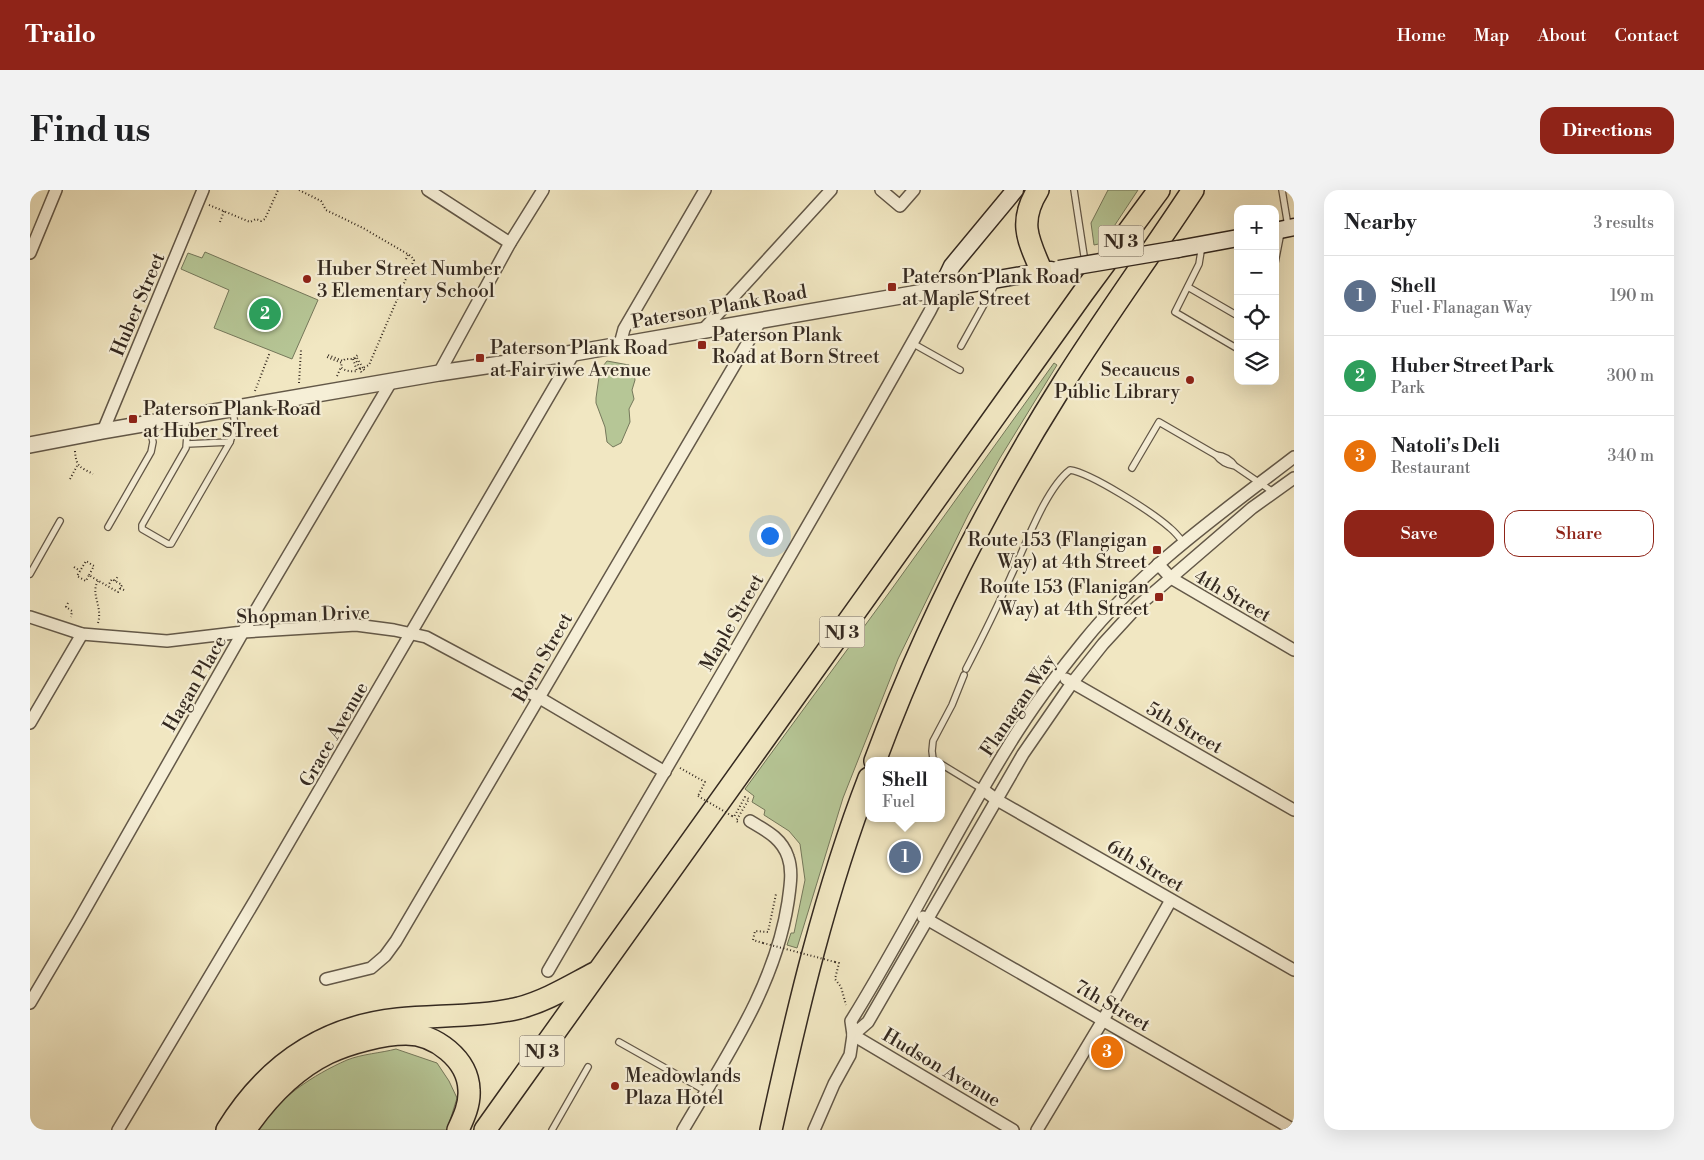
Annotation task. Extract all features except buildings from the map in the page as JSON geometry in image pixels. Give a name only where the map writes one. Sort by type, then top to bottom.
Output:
[{"type":"highway","points":[[1038,190],[1029,208],[1026,227],[1027,236],[1050,270]]},
{"type":"highway","name":"NJ 3","points":[[1084,293],[1146,190]]},
{"type":"highway","name":"NJ 3","points":[[485,1130],[1159,190]]},
{"type":"highway","name":"NJ 3","points":[[877,757],[935,618],[1004,484],[1065,381],[1193,190]]},
{"type":"highway","name":"NJ 3","points":[[1179,212],[1198,190]]},
{"type":"highway","points":[[771,1130],[798,1009],[820,923],[844,846],[865,789]]},
{"type":"highway","points":[[227,1130],[248,1099],[269,1077],[308,1046],[329,1037],[374,1022],[497,1012],[520,1007],[546,998],[599,971]]},
{"type":"highway","points":[[244,1130],[263,1104],[304,1067],[329,1053],[359,1042],[406,1034],[425,1037],[440,1044],[454,1056],[464,1071],[469,1088],[469,1102],[458,1130]]},
{"type":"main road","points":[[941,289],[952,266],[1015,190]]},
{"type":"main road","name":"Paterson Plank Road","points":[[941,289],[1234,239]]},
{"type":"street","points":[[30,252],[56,190]]},
{"type":"street","name":"Huber Street","points":[[103,431],[203,190]]},
{"type":"street","points":[[428,190],[510,243]]},
{"type":"street","points":[[439,373],[510,243],[542,190]]},
{"type":"street","points":[[620,344],[624,329],[705,190]]},
{"type":"street","points":[[703,330],[831,190]]},
{"type":"street","points":[[881,190],[900,206],[914,190]]},
{"type":"street","name":"Paterson Plank Road","points":[[30,445],[439,373],[574,353],[941,289]]},
{"type":"street","name":"Maple Street","points":[[548,971],[665,772],[912,343],[941,289]]},
{"type":"street","name":"Born Street","points":[[326,979],[371,968],[393,946],[761,320]]},
{"type":"street","name":"Grace Avenue","points":[[118,1130],[411,634],[574,353]]},
{"type":"street","name":"Hagan Place","points":[[30,1002],[79,920],[243,632],[391,382]]},
{"type":"street","name":"Flanagan Way","points":[[814,1130],[834,1084],[850,1055],[853,1035],[851,1021],[982,789],[1021,727],[1058,674],[1122,598],[1158,564],[1183,542],[1294,457]]},
{"type":"street","points":[[1282,466],[1294,478]]},
{"type":"street","name":"Flanagan Way","points":[[853,1035],[868,1022],[1036,735],[1072,682],[1136,607],[1252,508],[1294,478]]},
{"type":"street","name":"4th Street","points":[[1158,564],[1171,578],[1294,650]]},
{"type":"street","name":"Shopman Drive","points":[[30,617],[82,634],[167,641],[243,632],[356,625],[426,637],[538,697],[665,772]]},
{"type":"street","points":[[1104,618],[1117,629]]},
{"type":"street","points":[[30,723],[82,634]]},
{"type":"street","name":"5th Street","points":[[1058,674],[1294,810]]},
{"type":"street","points":[[1021,727],[1036,735]]},
{"type":"street","name":"6th Street","points":[[982,789],[997,800],[1294,970]]},
{"type":"street","points":[[683,1130],[759,996],[779,943],[787,908],[791,873],[788,855],[774,836],[747,823]]},
{"type":"street","points":[[949,850],[963,859]]},
{"type":"street","points":[[1037,1130],[1103,1020],[1171,900]]},
{"type":"street","name":"7th Street","points":[[914,912],[1294,1130]]},
{"type":"street","name":"Hudson Avenue","points":[[853,1035],[1014,1130]]},
{"type":"lane","points":[[1074,190],[1085,265]]},
{"type":"lane","points":[[1279,250],[1285,229],[1282,190]]},
{"type":"lane","points":[[1202,245],[1199,264],[1175,312],[1234,347]]},
{"type":"lane","points":[[961,346],[999,279]]},
{"type":"lane","points":[[1188,287],[1234,314]]},
{"type":"lane","points":[[912,343],[960,370]]},
{"type":"lane","points":[[184,417],[187,444],[142,525],[142,530],[168,544],[170,544],[230,442],[235,426],[233,409]]},
{"type":"lane","points":[[1132,468],[1159,422],[1216,455],[1223,456],[1232,461],[1235,466],[1273,493]]},
{"type":"lane","points":[[108,527],[151,452],[153,442],[149,423]]},
{"type":"lane","points":[[187,444],[230,442]]},
{"type":"lane","points":[[933,757],[932,742],[952,705],[965,672],[987,631],[1039,516],[1061,478],[1070,470],[1080,472],[1130,500],[1171,528],[1183,542]]},
{"type":"lane","points":[[30,574],[60,521]]},
{"type":"lane","points":[[945,766],[982,789]]},
{"type":"lane","points":[[619,1042],[706,1091]]},
{"type":"lane","points":[[552,1130],[588,1066]]},
{"type":"path","points":[[207,205],[250,222],[256,219],[261,221],[266,219],[278,190]]},
{"type":"path","points":[[299,190],[321,201],[326,210],[363,228],[414,260],[369,365],[358,370],[347,371],[341,367]]},
{"type":"path","points":[[220,222],[224,211]]},
{"type":"path","points":[[406,259],[408,255]]},
{"type":"path","points":[[299,383],[301,350]]},
{"type":"path","points":[[257,391],[255,391],[270,352]]},
{"type":"path","points":[[336,378],[342,363],[327,357],[328,355],[343,361],[355,358],[359,354]]},
{"type":"path","points":[[355,358],[365,373]]},
{"type":"path","points":[[355,358],[358,370],[362,374]]},
{"type":"path","points":[[70,479],[77,465],[75,451]]},
{"type":"path","points":[[77,465],[93,474]]},
{"type":"path","points":[[86,561],[89,561],[94,566],[86,581],[77,576],[80,571],[86,561]]},
{"type":"path","points":[[74,567],[80,571]]},
{"type":"path","points":[[89,575],[118,592],[122,585],[115,581]]},
{"type":"path","points":[[108,586],[118,576]]},
{"type":"path","points":[[98,581],[95,590],[100,611],[98,623]]},
{"type":"path","points":[[120,588],[126,591]]},
{"type":"path","points":[[68,603],[66,608],[72,611],[71,616]]},
{"type":"path","points":[[678,767],[705,782],[698,796],[734,818],[745,797],[749,799],[736,820],[747,823]]},
{"type":"path","points":[[777,891],[768,932],[755,931],[754,940],[839,963],[835,979],[845,997],[847,1010]]},
{"type":"green space","points":[[1108,190],[1138,190],[1103,243],[1094,245],[1091,223]]},
{"type":"green space","points":[[205,252],[318,300],[292,359],[214,328],[229,290],[181,269],[188,253],[202,258]]},
{"type":"green space","points":[[607,361],[629,365],[633,368],[635,380],[632,390],[634,399],[629,409],[630,422],[621,443],[613,447],[607,442],[605,427],[596,403],[600,370]]},
{"type":"green space","points":[[1054,363],[1057,365],[1000,458],[968,515],[898,659],[843,798],[797,948],[787,945],[791,933],[794,933],[805,880],[800,844],[789,831],[764,815],[765,810],[752,802],[754,796],[745,789]]},
{"type":"green space","points":[[396,1049],[437,1063],[449,1081],[457,1098],[447,1130],[257,1130],[275,1108],[309,1080],[347,1060]]},
{"type":"place","name":"Huber Street Number 3 Elementary School","points":[[307,279]]},
{"type":"place","name":"Paterson Plank Road at Maple Street","points":[[892,287]]},
{"type":"place","name":"Huber Street Park","points":[[265,314]]},
{"type":"place","name":"Paterson Plank Road at Born Street","points":[[702,345]]},
{"type":"place","name":"Paterson Plank Road at Fairviwe Avenue","points":[[480,358]]},
{"type":"place","name":"Secaucus Public Library","points":[[1190,380]]},
{"type":"place","name":"Paterson Plank Road at Huber STreet","points":[[133,419]]},
{"type":"place","name":"Route 153 (Flangigan Way) at 4th Street","points":[[1157,550]]},
{"type":"place","name":"Route 153 (Flanigan Way) at 4th Street","points":[[1159,597]]},
{"type":"place","name":"Shell","points":[[905,857]]},
{"type":"place","name":"Natoli's Deli","points":[[1107,1052]]},
{"type":"place","name":"Meadowlands Plaza Hotel","points":[[615,1086]]}]
